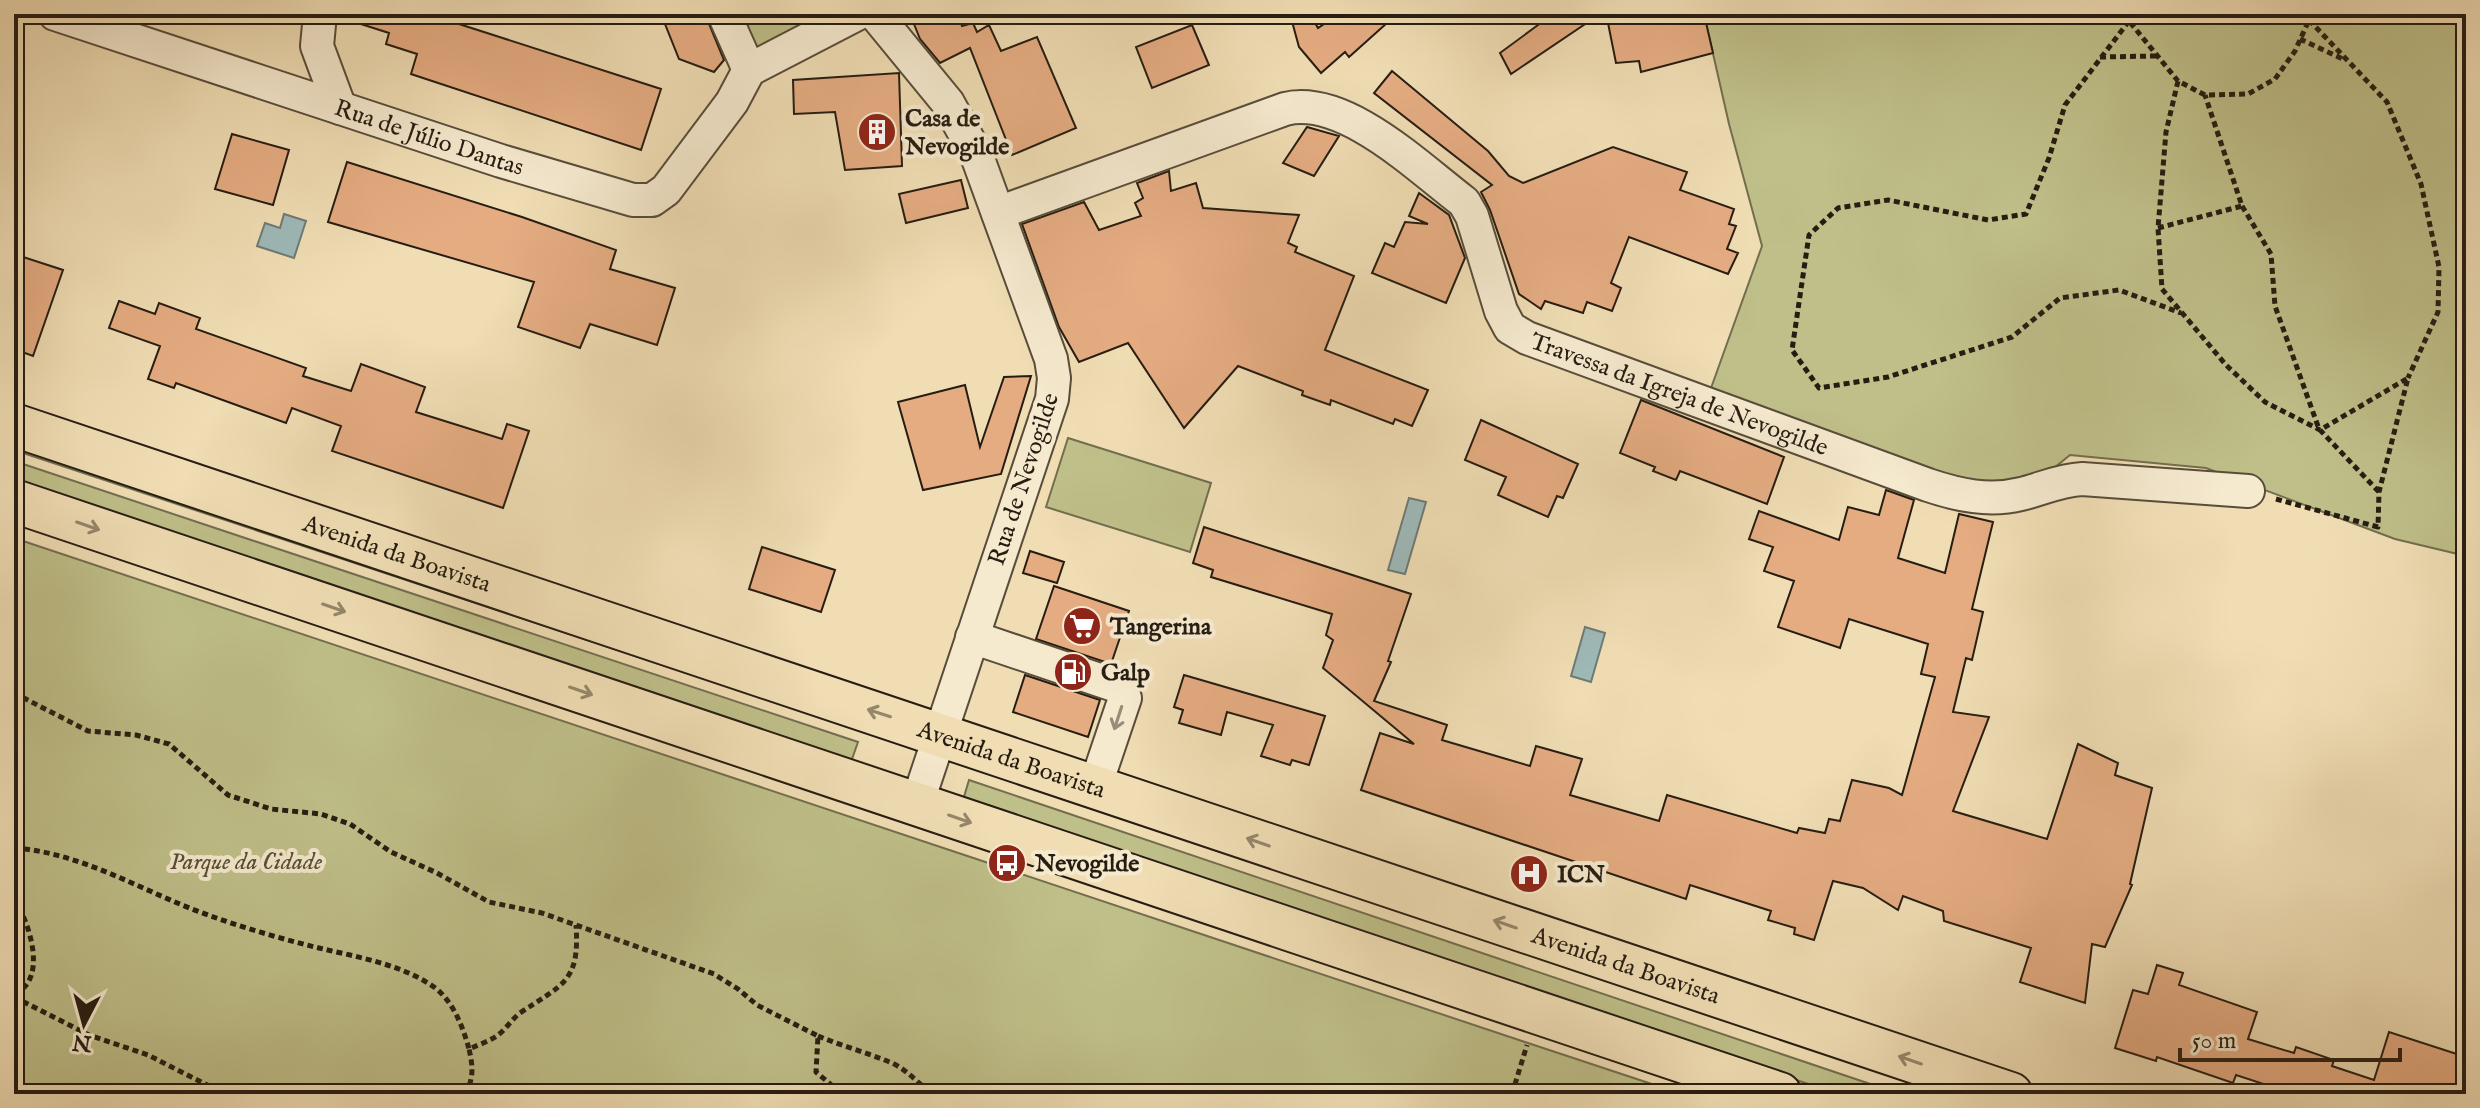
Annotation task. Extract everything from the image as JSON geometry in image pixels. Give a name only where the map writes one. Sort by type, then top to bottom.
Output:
[{"type":"main road","name":"Avenida da Boavista","points":[[14,425],[2011,1094]]},
{"type":"main road","points":[[14,501],[1780,1094]]},
{"type":"street","name":"Rua de Júlio Dantas","points":[[55,14],[633,200],[652,200],[666,190],[732,102],[749,70]]},
{"type":"street","points":[[320,14],[317,46],[340,108]]},
{"type":"street","points":[[724,14],[749,70],[857,14]]},
{"type":"street","name":"Rua de Nevogilde","points":[[875,14],[948,103],[977,156],[1051,359],[1054,378],[1052,399],[917,804]]},
{"type":"street","points":[[274,86],[317,46]]},
{"type":"street","name":"Travessa da Igreja de Nevogilde","points":[[998,213],[1285,109],[1309,106],[1361,124],[1464,202],[1472,216],[1501,311],[1510,328],[1527,338],[1957,493],[1984,498],[2011,496],[2059,482],[2082,479],[2248,491]]},
{"type":"street","points":[[972,637],[1120,687],[1125,698],[1095,787]]},
{"type":"path","points":[[2133,14],[2065,105],[2049,158],[2026,214],[1988,220],[1888,200],[1838,208],[1809,235],[1792,350],[1819,388],[1888,377],[2012,337],[2060,298],[2119,290],[2181,313]]},
{"type":"path","points":[[2129,21],[2178,81],[2205,95],[2248,94],[2275,79],[2295,51],[2307,17]]},
{"type":"path","points":[[2248,491],[2378,527],[2379,492],[2408,378],[2438,312],[2439,267],[2421,184],[2387,102],[2307,17]]},
{"type":"path","points":[[2300,39],[2348,62]]},
{"type":"path","points":[[2100,57],[2157,56]]},
{"type":"path","points":[[2178,81],[2166,132],[2158,228],[2162,289],[2226,365],[2265,402],[2320,430],[2379,492]]},
{"type":"path","points":[[2205,95],[2242,206],[2271,254],[2275,306],[2320,430]]},
{"type":"path","points":[[2158,228],[2242,206]]},
{"type":"path","points":[[2320,430],[2408,378]]},
{"type":"path","points":[[14,693],[88,731],[136,735],[169,744],[228,795],[271,809],[321,814],[350,824],[400,858],[437,873],[489,902],[542,913],[714,974],[757,1005],[818,1036],[891,1063],[912,1075],[933,1094]]},
{"type":"path","points":[[14,848],[43,850],[74,859],[208,915],[416,976],[437,989],[462,1026],[472,1063],[471,1083],[465,1094]]},
{"type":"path","points":[[14,899],[26,922],[34,965],[30,981],[14,995]]},
{"type":"path","points":[[469,1049],[498,1035],[518,1014],[562,984],[578,952],[576,925]]},
{"type":"path","points":[[14,995],[89,1035],[148,1055],[225,1094]]},
{"type":"path","points":[[1512,1094],[1537,1014]]},
{"type":"path","points":[[818,1036],[816,1072],[842,1094]]},
{"type":"green space","points":[[734,14],[845,14],[755,59]]},
{"type":"green space","points":[[1704,14],[2466,14],[2466,556],[2395,539],[2206,468],[2070,455],[2049,472],[1994,491],[1706,402],[1762,246],[1729,124]]},
{"type":"green space","points":[[1068,438],[1211,483],[1190,552],[1046,507]]},
{"type":"green space","points":[[14,444],[863,726],[861,731],[14,450]]},
{"type":"green space","points":[[14,461],[858,742],[851,762],[14,483]]},
{"type":"green space","name":"Parque da Cidade","points":[[14,538],[1528,1043],[1682,1094],[14,1094]]},
{"type":"green space","points":[[969,780],[1900,1094],[1838,1094],[963,800]]},
{"type":"water","points":[[284,214],[306,221],[294,258],[257,246],[265,223],[280,228]]},
{"type":"water","points":[[1409,498],[1426,502],[1405,574],[1388,570]]},
{"type":"water","points":[[1585,627],[1605,633],[1591,682],[1571,676]]},
{"type":"building","points":[[345,14],[459,14],[456,23],[661,89],[641,150],[411,74],[417,54],[386,44],[389,33],[345,19]]},
{"type":"building","points":[[661,14],[705,14],[724,60],[714,72],[679,59]]},
{"type":"building","points":[[910,14],[958,14],[962,26],[973,23],[977,32],[989,25],[1001,51],[1037,37],[1076,128],[1012,155],[970,48],[940,63],[920,39]]},
{"type":"building","points":[[1290,14],[1310,14],[1318,28],[1339,14],[1397,14],[1349,57],[1345,52],[1321,73],[1299,47]]},
{"type":"building","points":[[1553,14],[1600,14],[1511,74],[1500,53]]},
{"type":"building","points":[[1623,14],[1704,14],[1713,53],[1641,72],[1639,61],[1616,63],[1607,18]]},
{"type":"building","points":[[1192,25],[1209,65],[1152,88],[1136,47]]},
{"type":"building","points":[[1392,71],[1488,151],[1509,176],[1523,183],[1613,147],[1687,172],[1680,190],[1734,209],[1729,224],[1736,226],[1727,249],[1738,253],[1728,274],[1629,237],[1611,283],[1621,288],[1612,311],[1587,302],[1583,313],[1545,301],[1541,309],[1519,294],[1481,192],[1492,185],[1374,93]]},
{"type":"building","name":"Casa de Nevogilde","points":[[899,73],[902,166],[845,170],[835,112],[794,114],[793,80]]},
{"type":"building","points":[[1307,127],[1339,136],[1314,176],[1283,163]]},
{"type":"building","points":[[232,134],[289,150],[273,205],[215,189]]},
{"type":"building","points":[[347,162],[616,250],[610,269],[675,288],[657,345],[590,324],[580,348],[518,327],[534,282],[328,222]]},
{"type":"building","points":[[1169,171],[1171,191],[1196,183],[1203,208],[1299,215],[1288,243],[1297,247],[1295,252],[1354,276],[1325,350],[1428,390],[1412,426],[1395,419],[1393,424],[1331,400],[1330,405],[1238,366],[1184,428],[1128,343],[1079,362],[1059,327],[1022,224],[1084,202],[1099,230],[1141,216],[1135,203],[1143,198],[1137,183]]},
{"type":"building","points":[[961,180],[968,208],[906,223],[899,194]]},
{"type":"building","points":[[1419,193],[1449,215],[1465,258],[1446,303],[1372,273],[1385,243],[1394,247],[1405,222],[1428,224],[1409,216]]},
{"type":"building","points":[[14,254],[63,270],[33,356],[14,349]]},
{"type":"building","points":[[119,301],[155,314],[159,303],[200,318],[196,329],[306,368],[303,376],[351,391],[361,364],[425,387],[416,412],[502,439],[507,424],[529,431],[503,508],[332,451],[341,426],[292,408],[286,423],[176,383],[174,388],[148,379],[160,346],[109,328]]},
{"type":"building","points":[[1031,376],[1001,474],[923,490],[898,402],[965,385],[980,447],[1004,377]]},
{"type":"building","points":[[1641,400],[1784,457],[1767,504],[1680,471],[1676,480],[1653,471],[1655,467],[1620,453]]},
{"type":"building","points":[[1481,420],[1578,464],[1563,498],[1557,496],[1548,517],[1498,495],[1506,477],[1465,460]]},
{"type":"building","points":[[1886,490],[1914,500],[1898,558],[1945,573],[1959,514],[1993,522],[1972,609],[1983,612],[1972,660],[1966,658],[1953,712],[1989,717],[1953,811],[2047,839],[2078,744],[2118,763],[2115,775],[2152,788],[2132,885],[2105,947],[2092,944],[2085,1003],[2020,982],[2031,948],[1944,921],[1943,911],[1903,896],[1898,910],[1863,888],[1833,881],[1814,940],[1794,934],[1795,928],[1768,920],[1771,911],[1690,885],[1686,899],[1361,790],[1380,733],[1414,744],[1323,668],[1333,640],[1326,635],[1332,614],[1211,577],[1213,570],[1193,563],[1204,527],[1411,594],[1388,661],[1391,662],[1374,701],[1447,725],[1442,740],[1530,766],[1536,746],[1582,759],[1570,795],[1659,821],[1667,795],[1797,833],[1799,828],[1825,833],[1829,819],[1840,821],[1852,780],[1889,788],[1902,795],[1935,677],[1921,674],[1928,644],[1849,619],[1840,648],[1778,627],[1794,581],[1764,571],[1773,547],[1749,539],[1759,511],[1839,540],[1848,507],[1879,515]]},
{"type":"building","points":[[762,547],[835,570],[821,612],[749,589]]},
{"type":"building","points":[[1030,551],[1064,562],[1057,583],[1023,573]]},
{"type":"building","name":"Tangerina","points":[[1054,586],[1129,611],[1111,664],[1036,639]]},
{"type":"building","points":[[1025,675],[1100,700],[1088,737],[1013,712]]},
{"type":"building","points":[[1184,675],[1325,716],[1309,765],[1292,760],[1290,765],[1261,756],[1273,725],[1227,712],[1221,735],[1179,723],[1183,710],[1174,707]]},
{"type":"building","points":[[2157,965],[2183,973],[2179,985],[2257,1012],[2248,1039],[2294,1053],[2296,1047],[2334,1060],[2332,1066],[2374,1080],[2389,1032],[2466,1057],[2466,1094],[2294,1094],[2236,1075],[2233,1083],[2157,1057],[2156,1061],[2115,1048],[2133,990],[2148,994]]},
{"type":"place","name":"Casa de Nevogilde","points":[[877,132]]},
{"type":"place","name":"Tangerina","points":[[1082,626]]},
{"type":"place","name":"Galp","points":[[1073,672]]},
{"type":"place","name":"Nevogilde","points":[[1007,863]]},
{"type":"place","name":"ICN","points":[[1529,874]]}]
